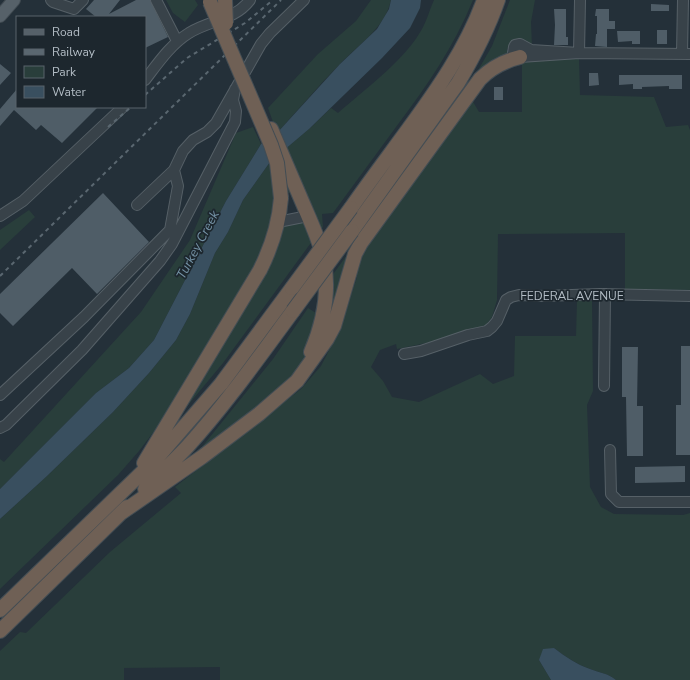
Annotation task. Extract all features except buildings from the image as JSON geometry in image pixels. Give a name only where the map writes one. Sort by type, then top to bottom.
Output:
[{"type":"highway","points":[[222,22],[226,0]]},
{"type":"highway","points":[[0,610],[131,484],[176,436],[221,384],[433,96],[450,70],[466,41],[484,0]]},
{"type":"highway","points":[[0,631],[188,446],[250,370],[458,83],[475,53],[498,0]]},
{"type":"highway","points":[[212,1],[298,191],[323,257],[326,287],[322,321],[318,336],[302,374]]},
{"type":"highway","points":[[131,484],[260,270],[271,248],[278,222],[281,198],[276,163],[271,145],[212,1]]},
{"type":"highway","points":[[121,513],[202,458],[283,394],[302,374],[328,339],[334,326],[355,254],[361,243],[480,79],[501,63],[520,57]]},
{"type":"main road","points":[[0,16],[14,0]]},
{"type":"street","points":[[51,0],[74,9],[83,0]]},
{"type":"street","points":[[156,0],[177,41]]},
{"type":"street","points":[[146,79],[177,41],[190,32],[222,22],[234,15],[250,0]]},
{"type":"street","points":[[137,205],[174,170],[183,151],[192,140],[207,132],[216,123],[222,115],[235,89],[258,50],[270,33],[304,0]]},
{"type":"street","points":[[579,53],[580,0]]},
{"type":"street","points":[[520,57],[579,53],[686,54],[683,0]]},
{"type":"street","points":[[0,436],[3,427],[82,350],[160,261],[172,244],[235,122],[236,111],[233,100],[235,89]]},
{"type":"street","points":[[0,216],[23,200],[122,108]]},
{"type":"street","points":[[0,395],[84,317],[170,230],[178,186],[174,170]]},
{"type":"street","points":[[278,222],[308,216]]},
{"type":"street","points":[[604,294],[604,386]]},
{"type":"street","name":"FEDERAL AVENUE","points":[[404,354],[421,351],[468,335],[487,331],[497,321],[506,300],[518,295],[544,296],[604,294],[690,296]]},
{"type":"street","points":[[610,450],[611,494],[619,502],[690,502]]},
{"type":"green space","points":[[166,0],[195,0],[198,5],[185,22],[173,13]]},
{"type":"green space","points":[[371,0],[391,0],[383,19],[370,35],[316,89],[277,133],[268,108],[318,54],[356,21]]},
{"type":"green space","points":[[434,0],[473,0],[457,34],[439,66],[333,213],[322,214],[323,227],[319,231],[302,187],[273,200],[272,221],[260,259],[158,426],[118,475],[0,589],[0,519],[113,412],[149,373],[176,340],[190,314],[215,253],[228,232],[243,200],[270,162],[331,108],[338,113],[392,66],[412,45],[419,34],[426,22]]},
{"type":"green space","points":[[510,0],[535,0],[531,22],[532,47],[512,42],[507,49],[509,54],[473,79],[492,46]]},
{"type":"green space","points":[[579,58],[580,95],[654,97],[666,127],[688,125],[690,130],[690,290],[625,289],[625,233],[498,234],[497,300],[492,317],[486,325],[431,342],[397,349],[396,344],[380,350],[371,367],[383,381],[392,397],[419,402],[480,374],[493,384],[514,376],[515,336],[576,336],[577,301],[592,301],[593,391],[587,405],[590,487],[601,507],[614,514],[683,515],[690,513],[690,680],[616,680],[607,674],[580,665],[554,648],[539,660],[551,680],[220,680],[220,667],[124,668],[124,680],[0,680],[0,651],[20,632],[26,633],[110,552],[181,493],[175,487],[301,389],[321,366],[340,329],[357,277],[354,276],[361,254],[472,100],[479,112],[522,112],[522,60]]},
{"type":"green space","points":[[253,127],[261,144],[226,201],[154,340],[129,368],[96,393],[0,489],[0,459],[4,462],[141,312],[190,240],[236,133]]},
{"type":"green space","points":[[29,210],[35,217],[0,250],[0,230]]},
{"type":"green space","points":[[305,222],[313,240],[223,363],[179,416],[282,226]]},
{"type":"green space","points":[[355,244],[328,321],[331,277]]},
{"type":"green space","points":[[308,308],[319,315],[308,351],[297,371],[272,398],[258,410],[197,453],[273,359]]},
{"type":"water","points":[[391,0],[421,0],[420,8],[410,28],[382,58],[309,129],[270,162],[243,200],[228,232],[215,253],[190,314],[176,340],[149,373],[113,412],[0,519],[0,489],[96,393],[129,368],[154,340],[226,201],[261,144],[277,133],[340,64],[377,29],[389,9]]},
{"type":"water","points":[[554,648],[580,665],[607,674],[616,680],[551,680],[539,660],[543,649]]},
{"type":"railway","points":[[146,94],[187,58],[245,23],[273,0]]},
{"type":"railway","points":[[0,276],[281,0]]},
{"type":"railway","points":[[108,127],[130,108]]},
{"type":"water label","name":"Turkey Creek","points":[[198,245]]}]
